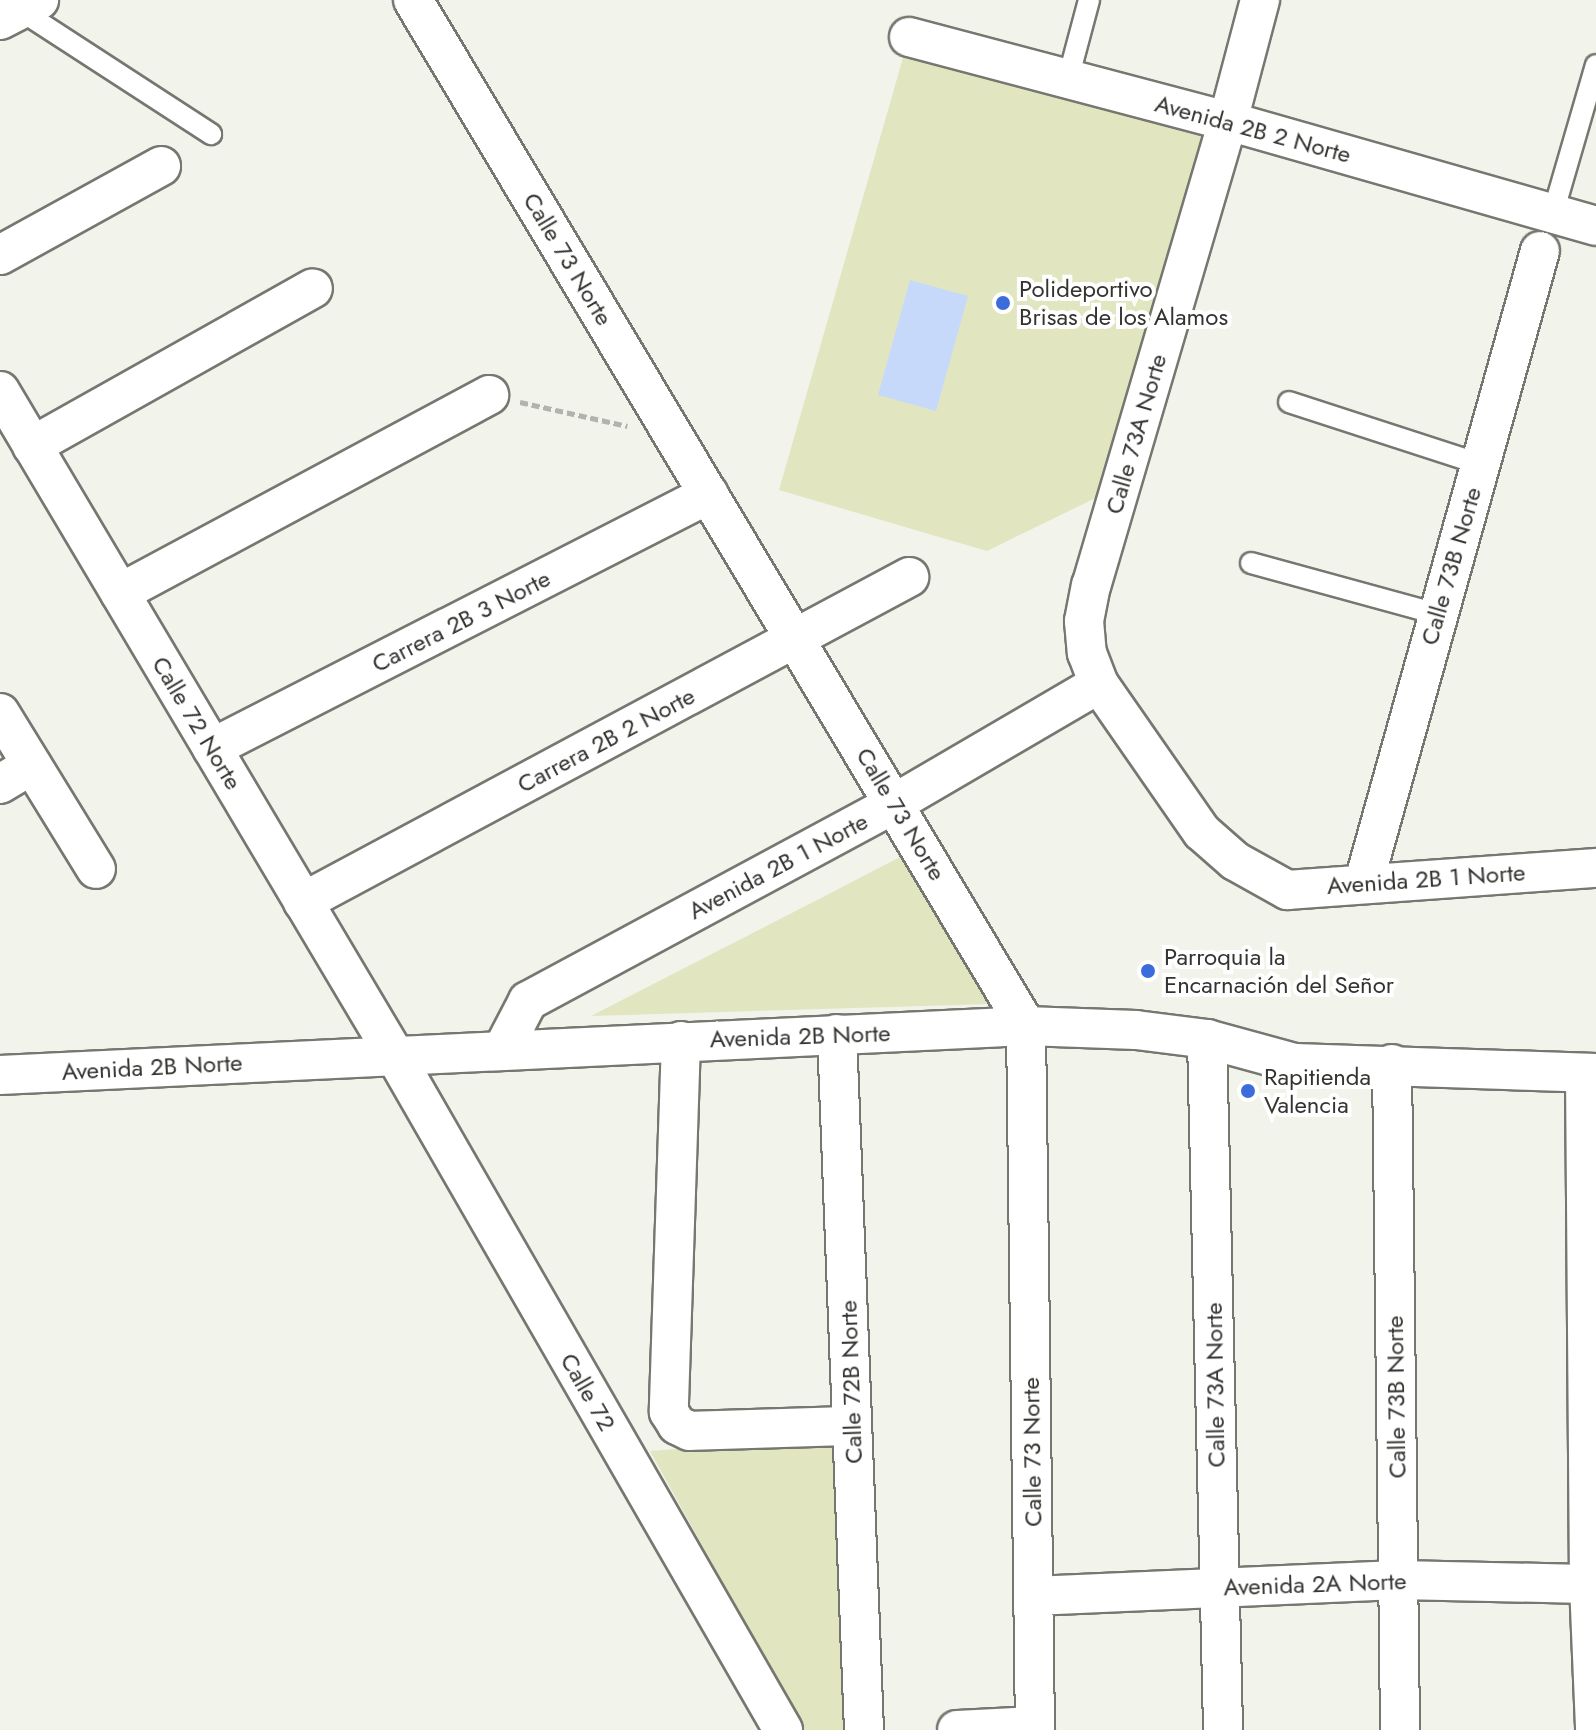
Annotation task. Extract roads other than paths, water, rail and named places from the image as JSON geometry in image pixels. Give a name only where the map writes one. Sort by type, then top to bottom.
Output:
[{"type":"street","name":"Calle 73 Norte","points":[[413,0],[1026,1026],[1035,1728]]},
{"type":"street","name":"Calle 73A Norte","points":[[1099,684],[1087,653],[1084,621],[1091,585],[1228,121],[1260,0]]},
{"type":"street","name":"Avenida 2B 2 Norte","points":[[909,37],[1228,121],[1596,226]]},
{"type":"street","points":[[0,255],[161,166]]},
{"type":"street","name":"Calle 73B Norte","points":[[1364,882],[1540,251]]},
{"type":"street","points":[[32,446],[313,288]]},
{"type":"street","name":"Calle 72 Norte","points":[[0,391],[394,1054]]},
{"type":"street","points":[[120,593],[489,395]]},
{"type":"street","name":"Carrera 2B 3 Norte","points":[[212,748],[709,494]]},
{"type":"street","name":"Carrera 2B 2 Norte","points":[[303,902],[909,577]]},
{"type":"street","name":"Avenida 2B 1 Norte","points":[[503,1049],[528,1001],[895,803],[1099,684],[1202,832],[1235,861],[1287,890],[1364,882],[1596,868]]},
{"type":"street","points":[[0,713],[96,869]]},
{"type":"street","points":[[0,784],[32,765]]},
{"type":"street","name":"Avenida 2B Norte","points":[[0,1075],[1026,1026],[1136,1030],[1207,1039],[1295,1063],[1590,1073]]},
{"type":"street","name":"Calle 72B Norte","points":[[837,1034],[864,1730]]},
{"type":"street","name":"Calle 73A Norte","points":[[1207,1039],[1223,1730]]},
{"type":"street","points":[[681,1041],[669,1412],[677,1425],[690,1431],[852,1426]]},
{"type":"street","name":"Calle 72","points":[[394,1054],[783,1730]]},
{"type":"street","name":"Calle 73B Norte","points":[[1392,1064],[1400,1730]]},
{"type":"street","points":[[1590,1073],[1595,1730]]},
{"type":"street","name":"Avenida 2A Norte","points":[[1033,1596],[1398,1580],[1592,1584]]},
{"type":"street","points":[[957,1730],[1035,1728]]},
{"type":"lane","points":[[1068,79],[1089,0]]},
{"type":"lane","points":[[20,10],[211,134]]},
{"type":"lane","points":[[1553,213],[1596,65]]},
{"type":"lane","points":[[1289,402],[1480,464]]},
{"type":"lane","points":[[1251,563],[1437,614]]},
{"type":"water","points":[[910,280],[968,296],[936,411],[878,395]]},
{"type":"place","name":"Polideportivo Brisas de los Alamos","points":[[1003,303]]},
{"type":"place","name":"Parroquia la Encarnación del Señor","points":[[1148,971]]},
{"type":"place","name":"Rapitienda Valencia","points":[[1248,1091]]}]
